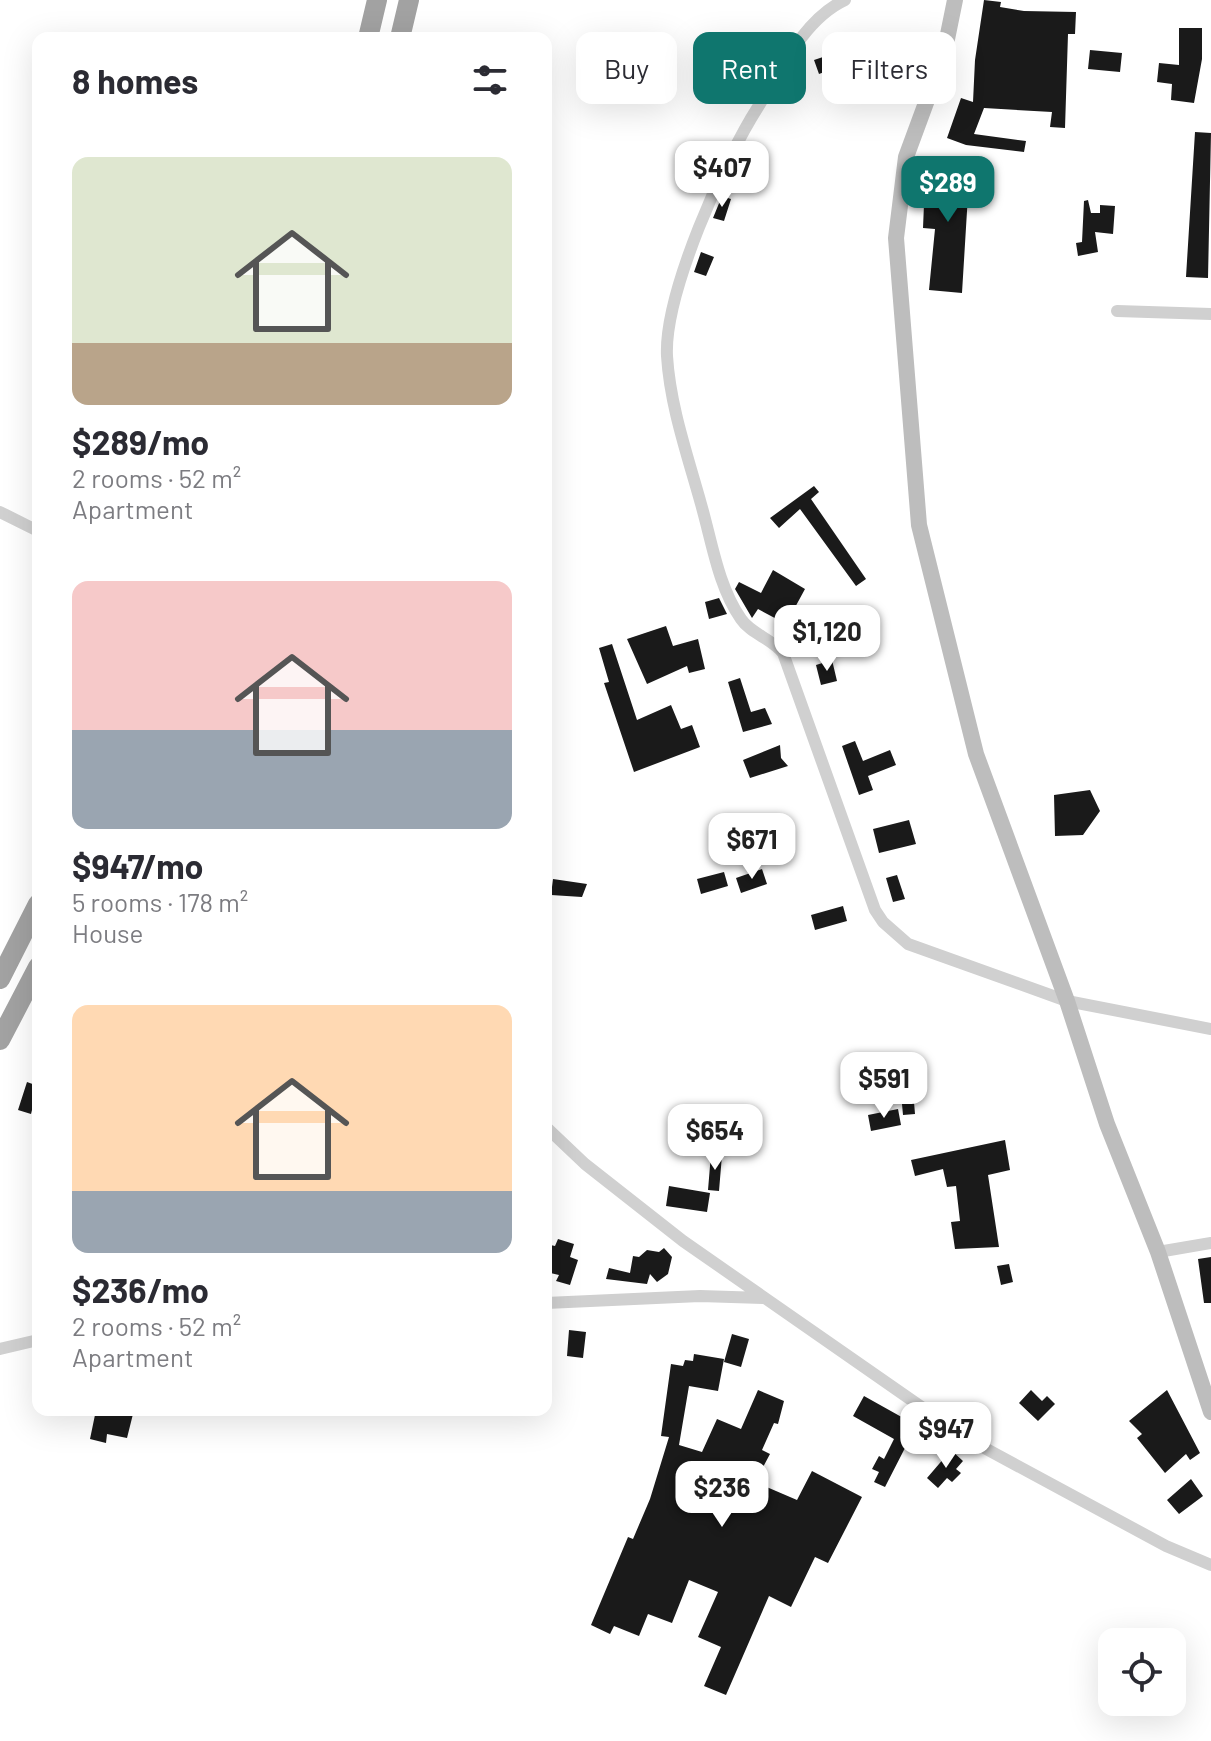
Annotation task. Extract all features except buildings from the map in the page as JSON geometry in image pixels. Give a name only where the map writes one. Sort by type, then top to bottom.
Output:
[{"type":"highway","points":[[369,32],[377,0]]},
{"type":"highway","points":[[401,32],[409,0]]},
{"type":"highway","points":[[0,979],[32,916]]},
{"type":"highway","points":[[0,1040],[32,979]]},
{"type":"main road","points":[[955,0],[944,54],[906,157],[896,238],[919,525],[976,754],[1067,1001],[1107,1124],[1158,1252],[1211,1412]]},
{"type":"street","points":[[845,0],[820,18],[799,41],[753,114],[712,192],[668,331],[672,385],[723,582],[743,622],[767,637],[783,653],[875,910],[883,922],[908,944],[1067,1001],[1211,1029]]},
{"type":"street","points":[[1117,311],[1211,314]]},
{"type":"street","points":[[0,512],[32,528]]},
{"type":"street","points":[[552,1132],[632,1202],[966,1438],[1166,1546],[1211,1565]]},
{"type":"street","points":[[1158,1252],[1211,1243]]},
{"type":"street","points":[[552,1303],[700,1296],[765,1298]]},
{"type":"street","points":[[0,1349],[32,1341]]}]
